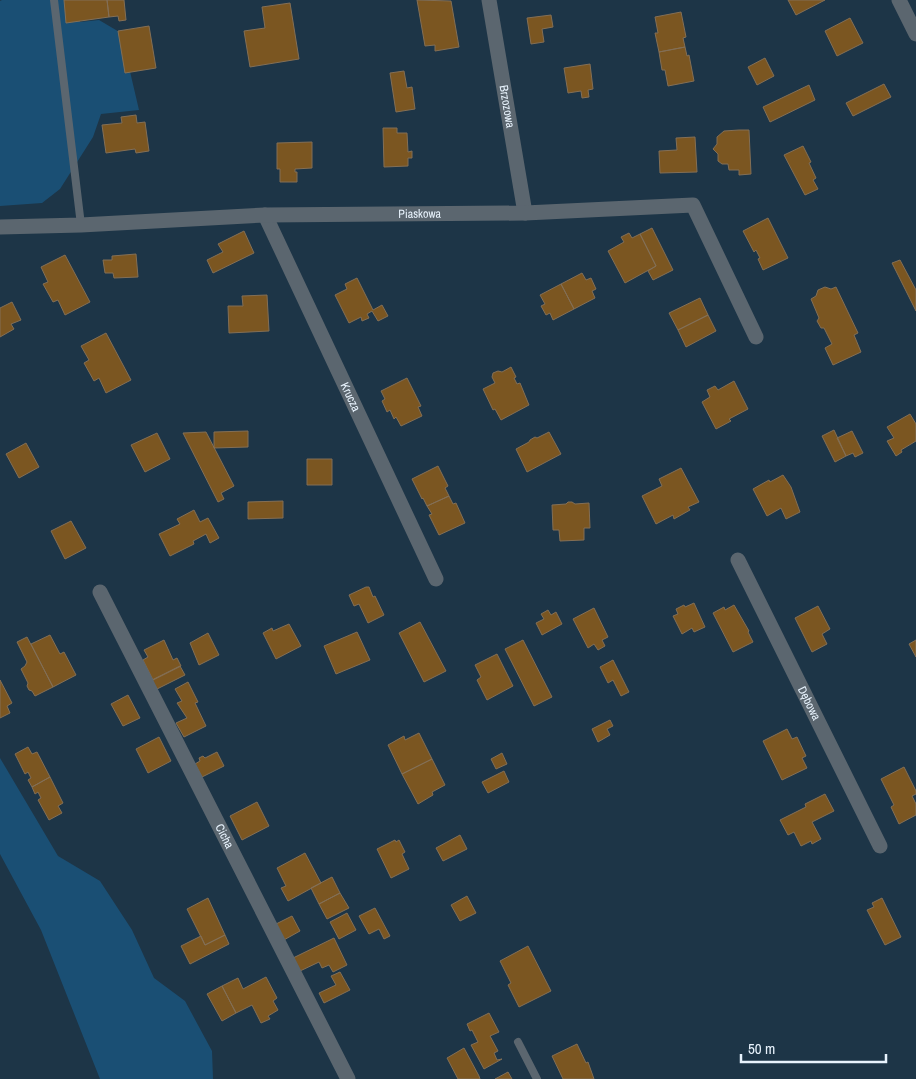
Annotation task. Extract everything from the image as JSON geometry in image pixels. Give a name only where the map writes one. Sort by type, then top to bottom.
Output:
[{"type":"street","name":"Brzozowa","points":[[489,0],[525,213]]},
{"type":"street","points":[[899,0],[916,34]]},
{"type":"street","name":"Piaskowa","points":[[0,227],[265,216],[525,213],[693,205],[756,337]]},
{"type":"street","name":"Krucza","points":[[265,216],[436,579]]},
{"type":"street","name":"Dębowa","points":[[738,560],[880,846]]},
{"type":"street","name":"Cicha","points":[[100,592],[348,1079]]},
{"type":"lane","points":[[54,0],[81,225]]},
{"type":"lane","points":[[518,1042],[537,1079]]},
{"type":"shaded area","points":[[80,0],[80,22],[99,20],[121,33],[139,110],[101,114],[93,137],[60,189],[42,203],[0,206],[0,1]]},
{"type":"shaded area","points":[[0,758],[58,856],[100,881],[132,930],[154,978],[185,1001],[212,1051],[213,1079],[100,1079],[41,930],[0,854]]},
{"type":"building","points":[[64,0],[107,0],[109,17],[66,23]]},
{"type":"building","points":[[107,0],[124,0],[126,20],[119,21],[118,16],[109,17]]},
{"type":"building","points":[[417,0],[451,1],[459,47],[435,51],[435,45],[425,46]]},
{"type":"building","points":[[788,0],[825,0],[796,15]]},
{"type":"building","points":[[290,3],[299,59],[250,67],[244,31],[265,28],[262,7]]},
{"type":"building","points":[[681,12],[686,37],[683,38],[685,47],[659,52],[655,33],[658,33],[655,17]]},
{"type":"building","points":[[551,15],[553,27],[542,29],[544,42],[531,44],[527,18]]},
{"type":"building","points":[[850,18],[863,43],[837,56],[825,31]]},
{"type":"building","points":[[149,26],[156,68],[125,73],[118,31]]},
{"type":"building","points":[[685,47],[687,56],[689,55],[694,81],[668,86],[665,70],[662,70],[659,52]]},
{"type":"building","points":[[765,58],[774,76],[757,85],[748,67]]},
{"type":"building","points":[[590,64],[593,89],[588,90],[589,97],[582,98],[581,91],[568,93],[564,68]]},
{"type":"building","points":[[404,71],[407,88],[412,87],[415,109],[396,112],[390,73]]},
{"type":"building","points":[[884,84],[891,97],[853,116],[846,103]]},
{"type":"building","points":[[809,85],[815,100],[770,122],[763,107]]},
{"type":"building","points":[[136,115],[137,123],[145,122],[149,151],[136,153],[135,149],[106,153],[102,125],[122,123],[121,117]]},
{"type":"building","points":[[383,128],[397,128],[397,133],[407,133],[408,152],[412,151],[412,158],[408,158],[408,166],[384,167]]},
{"type":"building","points":[[749,130],[751,174],[739,175],[739,170],[729,170],[728,164],[722,164],[718,161],[718,154],[713,149],[717,144],[717,137],[724,131]]},
{"type":"building","points":[[695,137],[697,172],[660,173],[659,151],[677,150],[676,138]]},
{"type":"building","points":[[312,142],[312,168],[295,169],[295,172],[297,172],[297,182],[280,182],[280,169],[277,169],[277,143]]},
{"type":"building","points":[[803,146],[811,162],[809,163],[816,178],[813,180],[818,189],[805,195],[784,155]]},
{"type":"building","points":[[768,218],[788,258],[763,270],[756,250],[754,252],[743,231]]},
{"type":"building","points":[[652,228],[673,270],[653,280],[648,271],[656,266],[640,234]]},
{"type":"building","points":[[244,231],[254,253],[213,273],[207,260],[223,252],[218,244]]},
{"type":"building","points":[[629,233],[632,238],[640,234],[656,266],[625,283],[608,251],[624,242],[621,237]]},
{"type":"building","points":[[136,254],[138,277],[114,278],[113,273],[105,273],[103,260],[112,260],[112,256]]},
{"type":"building","points":[[65,255],[90,302],[65,315],[58,300],[53,302],[43,284],[48,282],[41,267]]},
{"type":"building","points":[[900,260],[916,290],[916,311],[892,263]]},
{"type":"building","points":[[582,273],[586,280],[591,278],[596,289],[592,291],[595,298],[574,309],[561,284]]},
{"type":"building","points":[[357,278],[373,310],[382,305],[388,316],[378,321],[372,311],[367,314],[369,318],[362,321],[361,317],[349,323],[335,295],[347,289],[345,284]]},
{"type":"building","points":[[561,284],[574,309],[553,320],[550,313],[546,315],[541,306],[545,304],[540,295]]},
{"type":"building","points":[[825,287],[831,289],[836,287],[858,333],[854,335],[861,352],[833,365],[825,348],[832,344],[824,328],[821,328],[817,321],[819,318],[811,299],[816,296],[818,290]]},
{"type":"building","points":[[267,295],[269,331],[229,333],[228,306],[243,306],[242,296]]},
{"type":"building","points":[[700,298],[708,315],[678,330],[669,313]]},
{"type":"building","points":[[12,302],[21,320],[11,324],[14,329],[0,337],[0,308]]},
{"type":"building","points":[[708,315],[716,331],[686,347],[678,330]]},
{"type":"building","points":[[106,333],[131,380],[106,393],[99,378],[94,381],[84,363],[89,360],[81,346]]},
{"type":"building","points":[[511,367],[516,377],[514,378],[517,384],[520,383],[529,405],[501,420],[495,409],[493,410],[483,389],[495,383],[492,377],[493,373],[502,372]]},
{"type":"building","points":[[407,378],[421,406],[418,407],[422,416],[401,426],[396,417],[394,419],[390,410],[387,412],[382,401],[385,399],[381,391]]},
{"type":"building","points":[[734,381],[748,409],[729,419],[731,421],[716,429],[702,402],[710,397],[707,390],[715,386],[718,390]]},
{"type":"building","points":[[910,414],[916,424],[916,441],[901,450],[902,452],[896,456],[887,441],[894,438],[887,427]]},
{"type":"building","points":[[834,430],[846,456],[835,462],[822,436]]},
{"type":"building","points":[[248,431],[248,447],[214,448],[214,432]]},
{"type":"building","points":[[852,431],[863,453],[855,457],[853,453],[846,456],[837,438]]},
{"type":"building","points":[[206,432],[234,486],[221,493],[224,499],[218,502],[183,433]]},
{"type":"building","points":[[549,432],[561,454],[527,472],[516,449],[535,437],[537,438]]},
{"type":"building","points":[[157,433],[170,459],[145,472],[131,445]]},
{"type":"building","points":[[26,443],[39,467],[19,478],[6,454]]},
{"type":"building","points":[[307,459],[332,459],[332,485],[307,485]]},
{"type":"building","points":[[438,466],[448,486],[445,488],[449,496],[427,506],[412,479]]},
{"type":"building","points":[[681,468],[699,502],[688,507],[690,510],[674,519],[673,515],[656,524],[642,496],[662,486],[659,479]]},
{"type":"building","points":[[783,475],[791,487],[800,512],[786,519],[781,508],[767,516],[753,489]]},
{"type":"building","points":[[449,496],[453,504],[456,503],[465,523],[439,535],[429,515],[432,514],[427,506]]},
{"type":"building","points":[[283,501],[283,518],[248,519],[248,502]]},
{"type":"building","points":[[568,502],[575,504],[589,503],[590,528],[584,528],[584,540],[560,541],[559,530],[553,530],[552,505],[566,504]]},
{"type":"building","points":[[194,510],[200,522],[208,518],[219,538],[210,543],[206,534],[193,541],[194,544],[170,556],[159,534],[180,524],[177,519]]},
{"type":"building","points":[[71,521],[86,548],[65,559],[51,531]]},
{"type":"building","points":[[369,587],[373,597],[375,596],[384,615],[368,623],[359,604],[354,606],[349,595]]},
{"type":"building","points":[[694,603],[705,627],[694,632],[692,628],[682,634],[673,616],[678,614],[676,609]]},
{"type":"building","points":[[734,605],[753,642],[733,652],[713,613],[724,607],[725,610]]},
{"type":"building","points":[[818,606],[830,629],[822,634],[827,644],[812,652],[795,618]]},
{"type":"building","points":[[594,608],[608,637],[602,640],[605,646],[598,650],[594,644],[588,648],[573,619]]},
{"type":"building","points":[[548,610],[551,615],[556,612],[562,624],[542,635],[536,623],[544,619],[541,614]]},
{"type":"building","points":[[420,622],[446,671],[424,682],[399,633]]},
{"type":"building","points":[[289,624],[301,646],[276,659],[263,633],[272,628],[273,631]]},
{"type":"building","points":[[357,632],[370,660],[336,674],[324,646]]},
{"type":"building","points":[[208,633],[219,655],[199,665],[190,643]]},
{"type":"building","points":[[50,635],[60,654],[64,652],[76,675],[53,687],[31,644]]},
{"type":"building","points":[[27,637],[53,687],[35,696],[29,690],[28,683],[21,669],[27,662],[17,642]]},
{"type":"building","points":[[164,640],[173,660],[177,658],[181,666],[153,680],[143,660],[148,657],[144,650]]},
{"type":"building","points":[[523,640],[552,697],[534,706],[505,649]]},
{"type":"building","points":[[916,640],[916,657],[909,644]]},
{"type":"building","points":[[497,654],[513,686],[487,700],[477,680],[481,677],[475,665]]},
{"type":"building","points":[[613,660],[629,692],[621,696],[613,680],[608,683],[600,667]]},
{"type":"building","points":[[180,666],[185,675],[155,690],[150,681]]},
{"type":"building","points":[[0,680],[12,703],[7,706],[10,713],[0,718]]},
{"type":"building","points":[[188,682],[198,702],[195,703],[206,726],[184,737],[176,723],[187,718],[177,703],[182,701],[175,689]]},
{"type":"building","points":[[128,695],[140,718],[123,726],[111,704]]},
{"type":"building","points":[[610,720],[613,726],[607,729],[610,735],[598,742],[592,729]]},
{"type":"building","points":[[787,729],[792,739],[797,737],[806,756],[802,758],[807,768],[782,780],[763,741]]},
{"type":"building","points":[[419,733],[432,759],[402,774],[388,745],[404,736],[405,740]]},
{"type":"building","points":[[159,737],[171,761],[148,773],[136,749]]},
{"type":"building","points":[[28,747],[32,754],[37,752],[50,777],[32,787],[28,780],[31,778],[28,772],[25,774],[15,754]]},
{"type":"building","points":[[217,752],[224,766],[202,777],[195,764],[200,761],[199,758],[203,756],[205,758]]},
{"type":"building","points":[[502,753],[507,764],[496,769],[491,759]]},
{"type":"building","points":[[432,759],[445,785],[432,792],[433,795],[418,804],[402,774]]},
{"type":"building","points":[[904,767],[916,791],[916,794],[912,796],[916,804],[916,815],[899,824],[891,807],[894,805],[881,779]]},
{"type":"building","points":[[504,771],[509,782],[488,793],[482,782]]},
{"type":"building","points":[[50,777],[63,803],[58,806],[62,813],[49,820],[38,800],[41,798],[38,792],[35,794],[32,787]]},
{"type":"building","points":[[825,794],[834,811],[812,822],[821,839],[812,844],[811,841],[801,846],[794,832],[788,835],[780,820],[806,807],[805,804]]},
{"type":"building","points":[[257,802],[269,826],[242,840],[230,816]]},
{"type":"building","points":[[460,835],[467,849],[443,861],[436,848]]},
{"type":"building","points":[[395,840],[396,842],[399,840],[405,852],[402,854],[409,869],[391,878],[377,849]]},
{"type":"building","points":[[305,853],[321,883],[288,901],[281,888],[286,886],[277,868]]},
{"type":"building","points":[[332,877],[340,893],[319,904],[311,888]]},
{"type":"building","points":[[340,893],[349,908],[327,919],[319,904]]},
{"type":"building","points":[[467,896],[476,913],[460,921],[451,905]]},
{"type":"building","points":[[208,898],[225,935],[205,945],[187,909]]},
{"type":"building","points":[[882,898],[901,937],[885,945],[867,910],[874,907],[872,903]]},
{"type":"building","points":[[375,908],[390,936],[384,939],[379,929],[369,934],[359,916]]},
{"type":"building","points":[[347,913],[356,930],[339,939],[330,922]]},
{"type":"building","points":[[292,916],[300,931],[282,941],[274,925]]},
{"type":"building","points":[[225,935],[229,944],[190,964],[181,946],[201,936],[205,945]]},
{"type":"building","points":[[334,938],[347,965],[333,972],[329,965],[322,968],[319,962],[300,971],[293,958]]},
{"type":"building","points":[[528,946],[551,991],[519,1007],[508,985],[511,983],[500,961]]},
{"type":"building","points":[[340,972],[350,990],[324,1003],[319,993],[336,985],[331,976]]},
{"type":"building","points":[[266,977],[277,998],[273,1001],[278,1010],[268,1016],[270,1019],[261,1023],[252,1005],[236,1013],[222,986],[238,978],[243,989]]},
{"type":"building","points":[[222,986],[236,1013],[222,1021],[207,994]]},
{"type":"building","points":[[489,1013],[499,1032],[490,1036],[498,1051],[494,1053],[497,1060],[502,1059],[484,1069],[471,1045],[478,1042],[467,1024]]},
{"type":"building","points":[[577,1044],[586,1063],[588,1062],[594,1079],[563,1079],[552,1056]]},
{"type":"building","points":[[464,1048],[480,1079],[458,1079],[447,1058]]},
{"type":"building","points":[[508,1072],[512,1079],[495,1079]]}]
